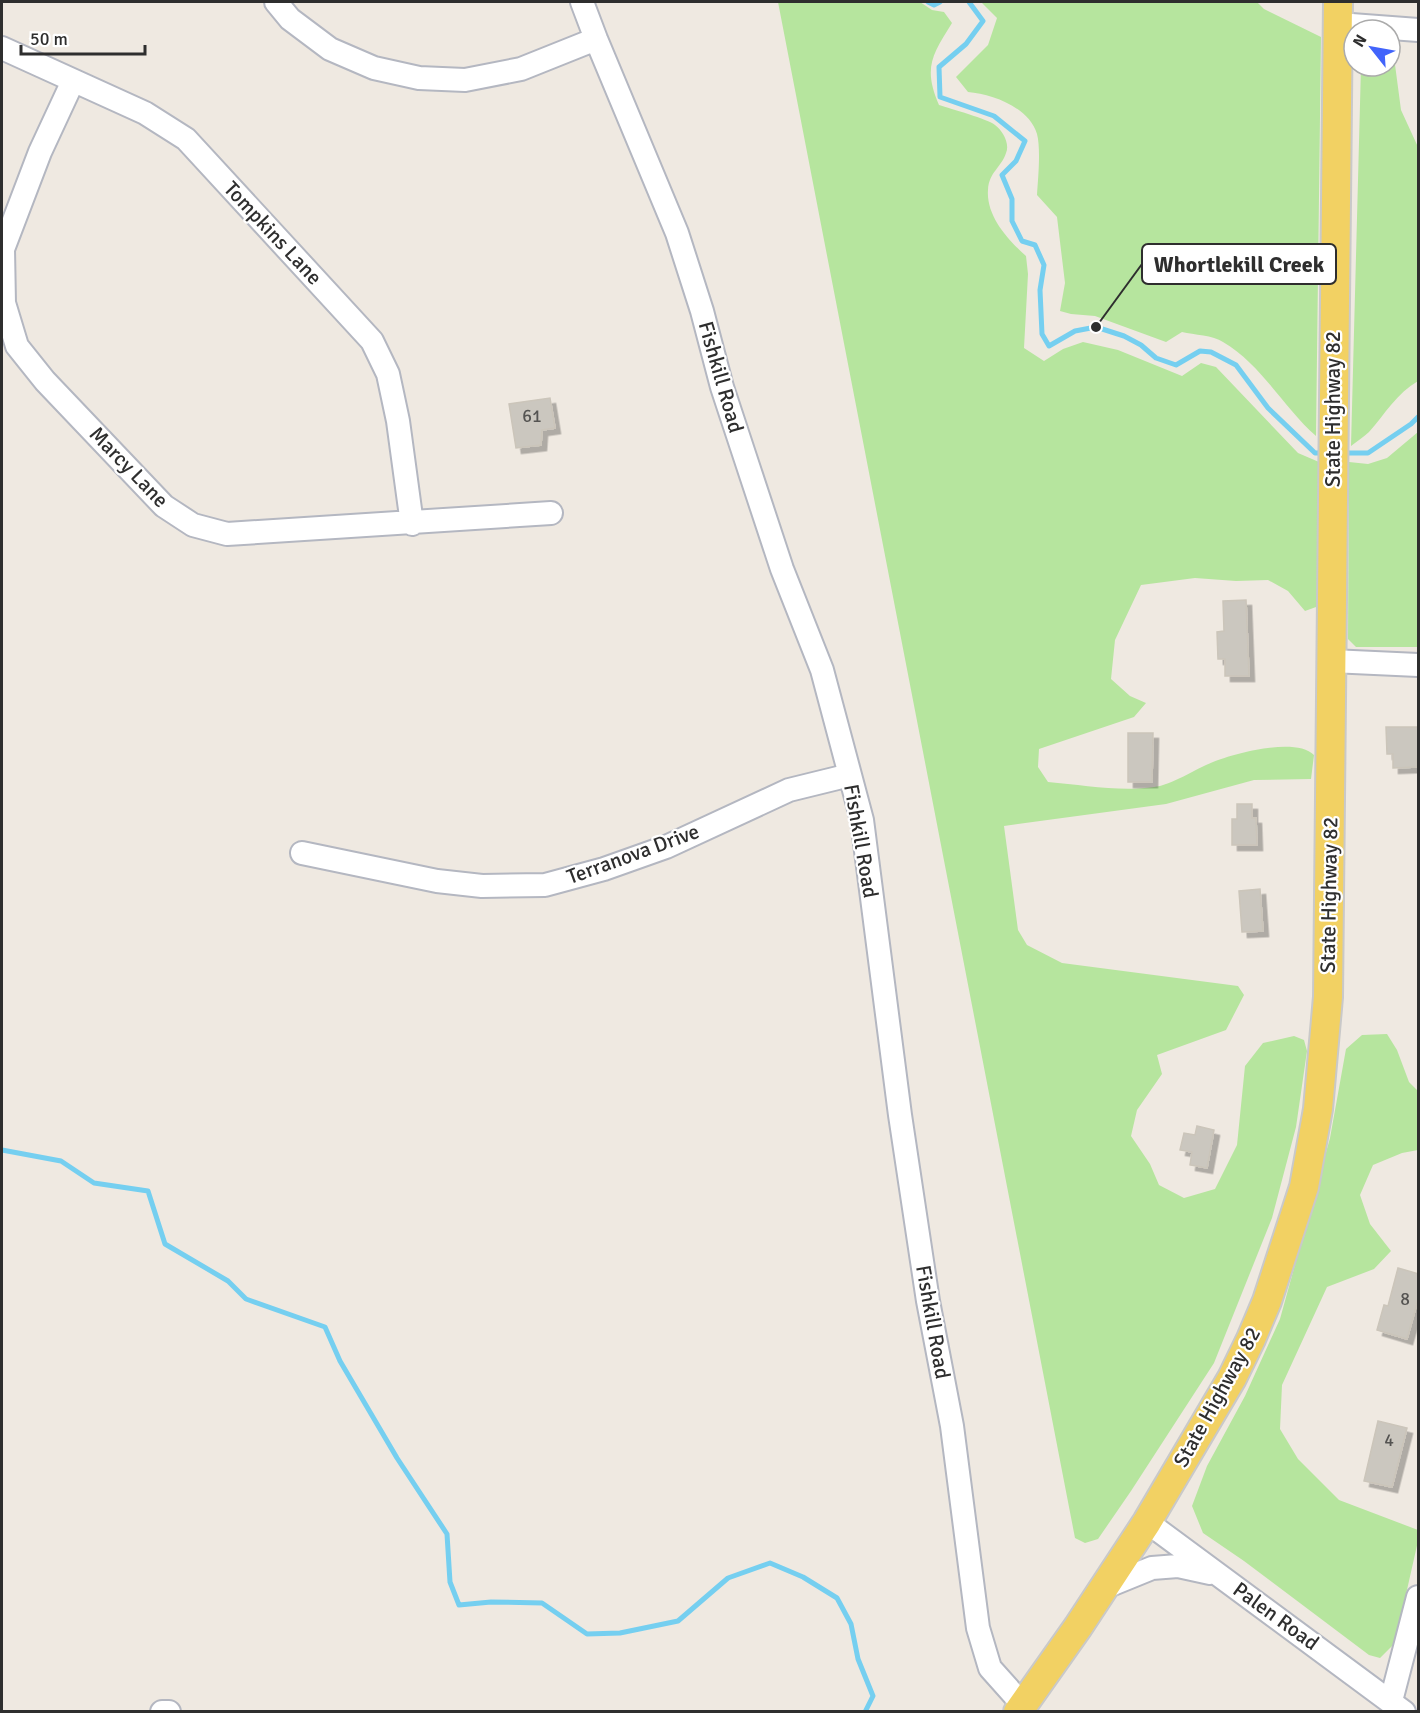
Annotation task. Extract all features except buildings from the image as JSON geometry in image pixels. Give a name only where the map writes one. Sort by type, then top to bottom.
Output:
[{"type":"main road","name":"State Highway 82","points":[[1021,1708],[1147,1522],[1232,1378],[1267,1301],[1304,1187],[1318,1109],[1327,1025],[1338,13]]},
{"type":"street","points":[[276,2],[290,19],[330,50],[374,68],[419,78],[465,80],[521,69],[596,39]]},
{"type":"street","name":"Fishkill Road","points":[[582,2],[676,233],[702,311],[725,398],[782,569],[822,670],[862,820],[900,1115],[928,1301],[952,1426],[978,1628],[990,1668],[1021,1708]]},
{"type":"street","points":[[1338,13],[1419,30]]},
{"type":"street","name":"Tompkins Lane","points":[[2,48],[145,113],[186,139],[372,341],[388,374],[398,421],[412,524]]},
{"type":"street","name":"Marcy Lane","points":[[73,81],[40,152],[3,249],[4,303],[17,346],[45,381],[164,506],[193,525],[227,534],[412,524],[551,513]]},
{"type":"street","points":[[1331,661],[1419,665]]},
{"type":"street","name":"Terranova Drive","points":[[302,853],[437,881],[482,886],[545,885],[604,869],[666,847],[789,790],[850,775]]},
{"type":"street","name":"Palen Road","points":[[1147,1522],[1398,1706]]},
{"type":"street","points":[[1102,1588],[1152,1568],[1178,1566],[1219,1576]]},
{"type":"street","points":[[1398,1706],[1419,1597]]},
{"type":"street","points":[[162,1712],[169,1712]]},
{"type":"green space","points":[[778,2],[920,2],[932,10],[944,12],[952,23],[935,53],[931,81],[939,105],[995,125],[1005,138],[1006,153],[989,184],[988,200],[999,227],[1026,256],[1028,274],[1024,348],[1044,361],[1063,349],[1083,342],[1118,350],[1182,376],[1201,363],[1216,367],[1298,453],[1319,462],[1322,581],[1316,607],[1305,611],[1288,591],[1268,580],[1236,581],[1195,578],[1141,585],[1115,640],[1111,679],[1130,696],[1146,703],[1134,717],[1039,749],[1038,767],[1048,782],[1101,788],[1154,787],[1161,786],[1213,762],[1250,751],[1294,747],[1314,755],[1311,779],[1254,780],[1166,804],[1004,826],[1018,930],[1027,945],[1062,963],[1238,986],[1244,995],[1226,1030],[1157,1055],[1162,1074],[1137,1110],[1131,1136],[1150,1164],[1159,1185],[1184,1198],[1215,1189],[1237,1145],[1245,1066],[1263,1043],[1294,1036],[1304,1040],[1307,1051],[1296,1127],[1272,1218],[1214,1363],[1098,1539],[1085,1543],[1075,1538]]},
{"type":"green space","points":[[981,2],[1257,2],[1264,9],[1321,37],[1316,436],[1249,362],[1219,340],[1182,332],[1166,342],[1095,316],[1060,311],[1065,283],[1057,217],[1037,195],[1039,156],[1037,134],[1033,125],[1018,109],[998,99],[968,92],[956,77],[988,45],[997,18]]},
{"type":"green space","points":[[1361,78],[1397,78],[1401,110],[1418,147],[1418,381],[1397,398],[1369,432],[1351,446]]},
{"type":"green space","points":[[1418,432],[1418,647],[1356,647],[1348,639],[1349,462],[1368,464],[1387,458]]},
{"type":"green space","points":[[1387,1034],[1397,1050],[1409,1082],[1418,1091],[1418,1150],[1402,1153],[1373,1165],[1360,1195],[1370,1224],[1391,1251],[1374,1269],[1327,1287],[1282,1385],[1280,1429],[1298,1459],[1339,1500],[1418,1530],[1418,1541],[1395,1643],[1380,1658],[1369,1655],[1203,1533],[1192,1506],[1207,1466],[1245,1396],[1280,1319],[1330,1138],[1346,1049],[1362,1035]]},
{"type":"waterway","points":[[928,2],[934,5],[940,2]]},
{"type":"waterway","points":[[969,2],[983,21],[966,44],[939,67],[940,97],[994,116],[1025,141],[1016,161],[1002,175],[1012,199],[1012,221],[1022,241],[1035,245],[1044,265],[1040,290],[1042,334],[1049,346],[1075,331],[1096,327],[1124,336],[1141,345],[1156,358],[1176,365],[1200,351],[1211,352],[1236,365],[1268,408],[1315,453],[1325,453]]},
{"type":"waterway","points":[[1343,453],[1368,453],[1418,417]]},
{"type":"waterway","points":[[2,1150],[61,1161],[94,1183],[148,1191],[165,1244],[228,1281],[246,1299],[325,1327],[340,1361],[397,1458],[447,1534],[450,1582],[459,1605],[491,1602],[542,1603],[587,1634],[620,1633],[678,1621],[728,1578],[770,1563],[803,1577],[837,1598],[851,1624],[858,1659],[873,1696],[865,1712]]},
{"type":"place","name":"Whortlekill Creek","points":[[1096,327]]}]
